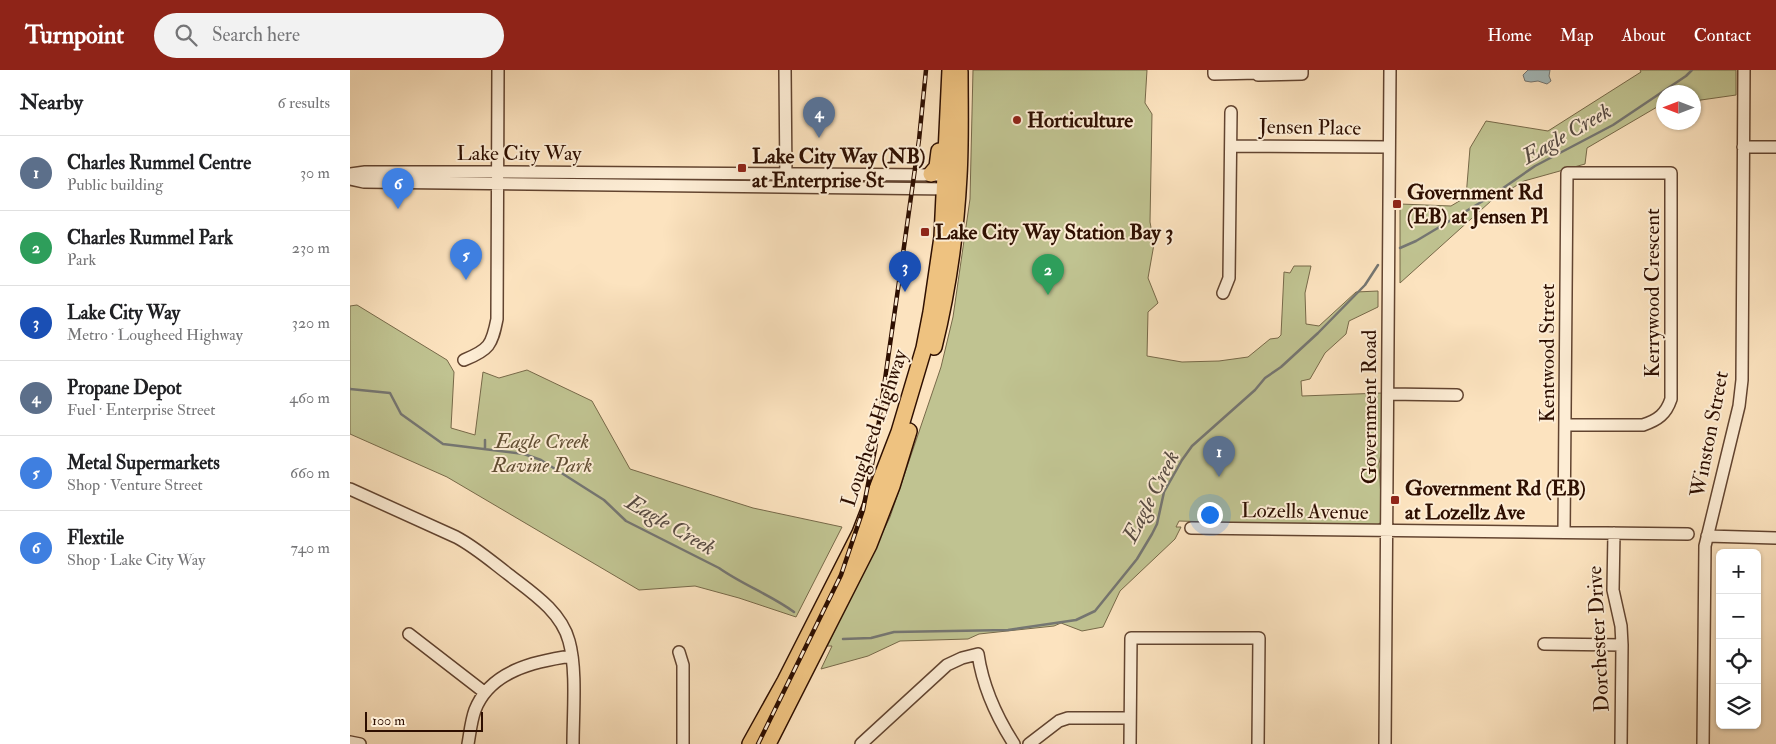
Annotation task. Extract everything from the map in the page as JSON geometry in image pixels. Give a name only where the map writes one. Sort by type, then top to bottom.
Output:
[{"type":"main road","points":[[942,70],[939,160],[937,167],[948,181]]},
{"type":"main road","name":"Lougheed Highway","points":[[768,744],[869,545],[892,486],[924,385],[941,320],[949,273],[950,70]]},
{"type":"main road","name":"Lougheed Highway","points":[[750,744],[785,681],[860,533],[900,432],[928,330],[942,237],[960,70]]},
{"type":"street","points":[[464,360],[478,354],[489,346],[497,319],[498,70]]},
{"type":"street","points":[[785,70],[786,186]]},
{"type":"street","points":[[1214,70],[1214,74],[1258,73],[1258,75],[1302,74],[1302,70]]},
{"type":"street","points":[[1218,70],[1219,72],[1260,70]]},
{"type":"street","name":"Government Road","points":[[1385,744],[1390,70]]},
{"type":"street","name":"Winston Street","points":[[1703,744],[1705,560],[1707,536],[1739,406],[1742,380],[1744,70]]},
{"type":"street","name":"Jensen Place","points":[[1223,293],[1230,278],[1231,112]]},
{"type":"street","name":"Jensen Place","points":[[1231,146],[1389,147]]},
{"type":"street","points":[[1743,147],[1776,147]]},
{"type":"street","name":"Lake City Way","points":[[350,174],[365,172],[785,173],[948,181]]},
{"type":"street","name":"Kentwood Street","points":[[1564,532],[1567,173]]},
{"type":"street","name":"Kerrywood Crescent","points":[[1565,425],[1643,425],[1662,416],[1668,408],[1671,399],[1671,173],[1567,173]]},
{"type":"street","name":"Lake City Way","points":[[350,179],[364,182],[786,186],[948,181]]},
{"type":"street","points":[[1388,394],[1457,395]]},
{"type":"street","points":[[350,490],[456,536],[481,552],[553,612],[566,632],[572,656],[573,744]]},
{"type":"street","name":"Lozells Avenue","points":[[1191,528],[1688,534]]},
{"type":"street","name":"Dorchester Drive","points":[[1614,533],[1613,590],[1621,626],[1622,645],[1621,744]]},
{"type":"street","points":[[1707,536],[1776,538]]},
{"type":"street","points":[[409,634],[484,692]]},
{"type":"street","points":[[1130,744],[1131,638],[1259,638],[1258,744]]},
{"type":"street","points":[[1544,644],[1622,645]]},
{"type":"street","points":[[679,652],[683,665],[683,744]]},
{"type":"street","points":[[861,744],[947,665],[962,658],[978,654],[988,696],[998,719],[1014,744]]},
{"type":"street","points":[[468,744],[473,717],[484,692],[504,676],[521,667],[546,660],[572,656]]},
{"type":"street","points":[[1029,744],[1058,721],[1068,718],[1130,718]]},
{"type":"street","points":[[350,742],[360,744]]},
{"type":"green space","points":[[973,70],[1147,70],[1145,103],[1152,114],[1150,222],[1154,244],[1148,278],[1158,303],[1148,312],[1147,356],[1182,362],[1219,361],[1248,357],[1270,339],[1278,338],[1281,335],[1284,272],[1290,273],[1294,266],[1311,266],[1305,293],[1306,324],[1319,326],[1356,292],[1378,291],[1378,307],[1349,321],[1346,334],[1325,353],[1310,379],[1301,381],[1302,396],[1382,393],[1382,449],[1379,464],[1381,522],[1375,527],[1179,521],[1176,527],[1181,527],[1175,539],[1120,591],[1103,627],[1082,631],[1061,623],[1054,626],[979,634],[968,639],[900,641],[868,656],[821,669],[832,646],[827,646],[890,517],[941,367],[953,317],[970,199]]},
{"type":"green space","points":[[1640,70],[1736,70],[1736,95],[1701,100],[1701,85],[1656,85],[1656,108],[1587,148],[1585,164],[1524,181],[1491,201],[1400,283],[1400,204],[1451,206],[1466,197],[1470,148],[1486,121],[1548,131],[1641,72]]},
{"type":"green space","name":"Eagle Creek Ravine Park","points":[[357,305],[447,360],[454,372],[451,428],[475,435],[483,372],[499,378],[527,370],[592,401],[630,469],[753,508],[842,527],[796,617],[695,586],[639,590],[447,477],[350,434],[350,306]]},
{"type":"water","points":[[1528,70],[1550,70],[1549,76],[1551,81],[1547,84],[1538,81],[1525,81],[1523,75]]},
{"type":"waterway","name":"Eagle Creek","points":[[1400,248],[1416,241],[1493,195],[1535,166],[1613,125],[1692,70]]},
{"type":"waterway","name":"Eagle Creek","points":[[843,639],[871,638],[894,632],[1008,630],[1076,620],[1095,611],[1137,559],[1152,534],[1157,524],[1164,492],[1192,446],[1255,390],[1265,378],[1281,367],[1318,333],[1365,285],[1378,265]]},
{"type":"waterway","name":"Eagle Creek","points":[[350,389],[390,393],[401,414],[443,444],[524,454],[541,460],[604,500],[626,521],[719,568],[794,612]]},
{"type":"waterway","points":[[485,440],[485,449]]},
{"type":"railway","points":[[758,744],[841,575],[863,510],[875,449],[901,268],[919,140],[926,70]]},
{"type":"place","name":"Horticulture","points":[[1017,120]]},
{"type":"place","name":"Propane Depot","points":[[819,138]]},
{"type":"place","name":"Lake City Way (NB) at Enterprise St","points":[[742,168]]},
{"type":"place","name":"Government Rd (EB) at Jensen Pl","points":[[1397,204]]},
{"type":"place","name":"Flextile","points":[[398,209]]},
{"type":"place","name":"Lake City Way Station Bay 3","points":[[925,232]]},
{"type":"place","name":"Metal Supermarkets","points":[[466,280]]},
{"type":"place","name":"Lake City Way","points":[[905,292]]},
{"type":"place","name":"Charles Rummel Park","points":[[1048,295]]},
{"type":"place","name":"Charles Rummel Centre","points":[[1219,477]]},
{"type":"place","name":"Government Rd (EB) at Lozellz Ave","points":[[1395,500]]}]
